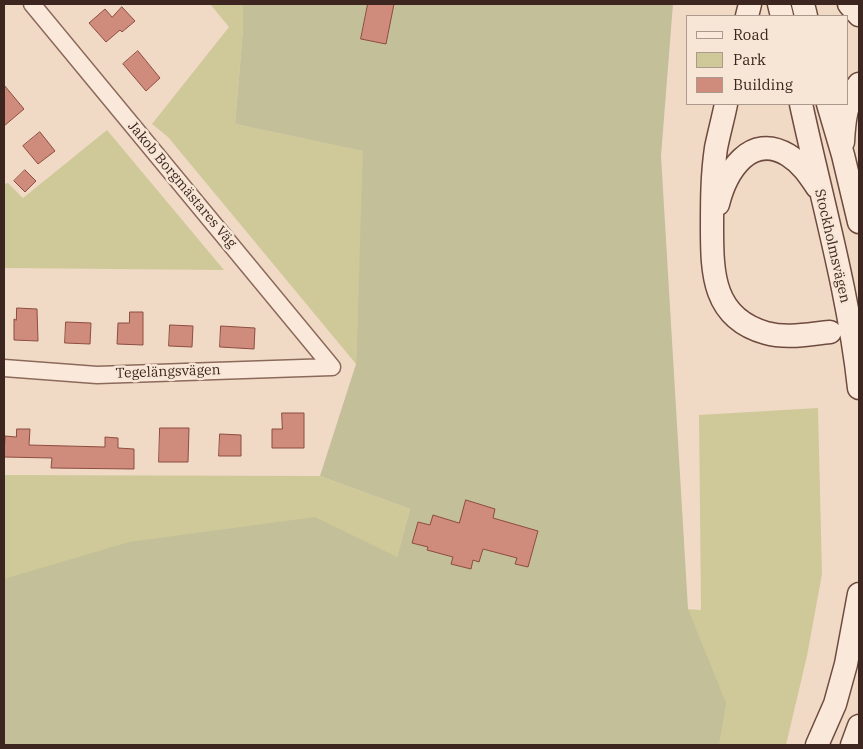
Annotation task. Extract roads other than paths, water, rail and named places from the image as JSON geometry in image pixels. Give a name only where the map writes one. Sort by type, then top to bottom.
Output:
[{"type":"main road","points":[[849,4],[859,15]]},
{"type":"main road","points":[[843,155],[845,114],[859,84]]},
{"type":"main road","points":[[726,105],[713,171],[712,257],[714,279],[722,298],[731,312],[743,322],[767,333],[783,336],[830,332]]},
{"type":"main road","name":"Stockholmsvägen","points":[[801,105],[844,294],[856,358],[859,388]]},
{"type":"main road","points":[[828,105],[843,155],[859,222]]},
{"type":"main road","points":[[712,229],[720,196],[728,175],[736,163],[756,150],[767,149],[788,155],[807,172],[820,191]]},
{"type":"main road","points":[[817,745],[834,704],[846,664],[859,594]]},
{"type":"main road","points":[[852,745],[859,726]]},
{"type":"street","name":"Jakob Borgmästares Väg","points":[[32,4],[332,367]]},
{"type":"street","name":"Tegelängsvägen","points":[[4,368],[97,374],[332,367]]}]
